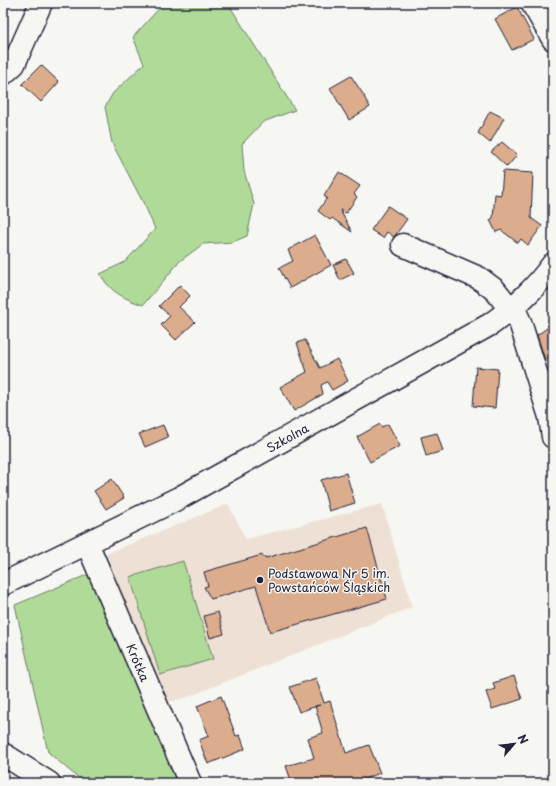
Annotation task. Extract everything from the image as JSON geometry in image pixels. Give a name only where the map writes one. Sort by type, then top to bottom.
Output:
[{"type":"street","points":[[532,3],[553,39]]},
{"type":"street","points":[[3,74],[14,64],[39,4]]},
{"type":"street","points":[[403,245],[479,278],[494,290],[512,308],[520,322],[550,417],[553,437]]},
{"type":"street","name":"Szkolna","points":[[3,584],[180,498],[477,331],[512,308],[530,292],[553,264]]},
{"type":"street","name":"Krótka","points":[[87,543],[190,783]]},
{"type":"street","points":[[3,754],[49,783]]},
{"type":"shaded area","name":"Podstawowa Nr 5 im. Powstańców Śląskich","points":[[228,504],[246,539],[382,504],[412,607],[185,698],[164,703],[106,554]]},
{"type":"green space","points":[[164,3],[228,3],[295,110],[263,122],[242,144],[244,171],[254,204],[247,236],[233,242],[203,244],[180,261],[143,305],[118,294],[108,286],[100,274],[125,262],[155,229],[146,208],[112,143],[105,107],[113,93],[144,64],[133,37]]},
{"type":"green space","points":[[183,561],[213,659],[160,675],[130,577]]},
{"type":"green space","points":[[89,574],[179,783],[84,783],[48,752],[15,605]]},
{"type":"building","points":[[517,7],[534,39],[512,50],[495,19]]},
{"type":"building","points":[[41,65],[59,82],[41,102],[22,84]]},
{"type":"building","points":[[351,76],[370,107],[349,120],[330,88]]},
{"type":"building","points":[[490,111],[504,118],[490,143],[478,133]]},
{"type":"building","points":[[502,142],[517,155],[507,167],[491,152]]},
{"type":"building","points":[[503,171],[533,173],[531,218],[542,226],[528,245],[521,239],[518,243],[501,230],[496,232],[490,220],[493,218],[495,194],[501,195]]},
{"type":"building","points":[[339,172],[360,186],[354,194],[357,197],[346,213],[340,210],[352,232],[332,218],[330,220],[318,211],[327,198],[324,196]]},
{"type":"building","points":[[388,206],[407,219],[394,237],[387,232],[383,238],[371,230]]},
{"type":"building","points":[[315,235],[331,265],[290,288],[279,268],[293,261],[288,250]]},
{"type":"building","points":[[346,259],[354,273],[340,280],[333,265]]},
{"type":"building","points":[[180,285],[190,296],[179,307],[195,322],[176,340],[161,325],[170,316],[159,306]]},
{"type":"building","points":[[553,324],[553,355],[545,360],[537,335]]},
{"type":"building","points":[[305,340],[320,368],[337,359],[348,381],[332,390],[327,382],[321,385],[323,394],[294,411],[280,387],[307,372],[297,343]]},
{"type":"building","points":[[476,367],[498,369],[495,408],[473,406]]},
{"type":"building","points":[[380,424],[382,427],[388,424],[400,446],[370,462],[357,437]]},
{"type":"building","points":[[163,425],[168,437],[145,447],[139,434]]},
{"type":"building","points":[[437,433],[443,451],[426,456],[421,437]]},
{"type":"building","points":[[346,473],[355,503],[329,511],[321,480]]},
{"type":"building","points":[[112,479],[124,498],[106,509],[94,491]]},
{"type":"building","points":[[367,528],[387,599],[270,632],[256,586],[211,599],[204,587],[208,586],[204,572],[262,555],[266,558]]},
{"type":"building","points":[[218,612],[224,634],[210,638],[204,616]]},
{"type":"building","points":[[514,676],[522,699],[492,709],[486,692],[495,689],[493,683]]},
{"type":"building","points":[[316,678],[324,703],[330,701],[346,753],[369,745],[380,773],[354,783],[292,783],[286,766],[314,758],[308,738],[323,733],[315,707],[299,712],[290,687]]},
{"type":"building","points":[[221,696],[236,736],[240,735],[245,749],[208,764],[199,740],[209,736],[197,706]]},
{"type":"place","name":"Podstawowa Nr 5 im. Powstańców Śląskich","points":[[260,580]]}]
